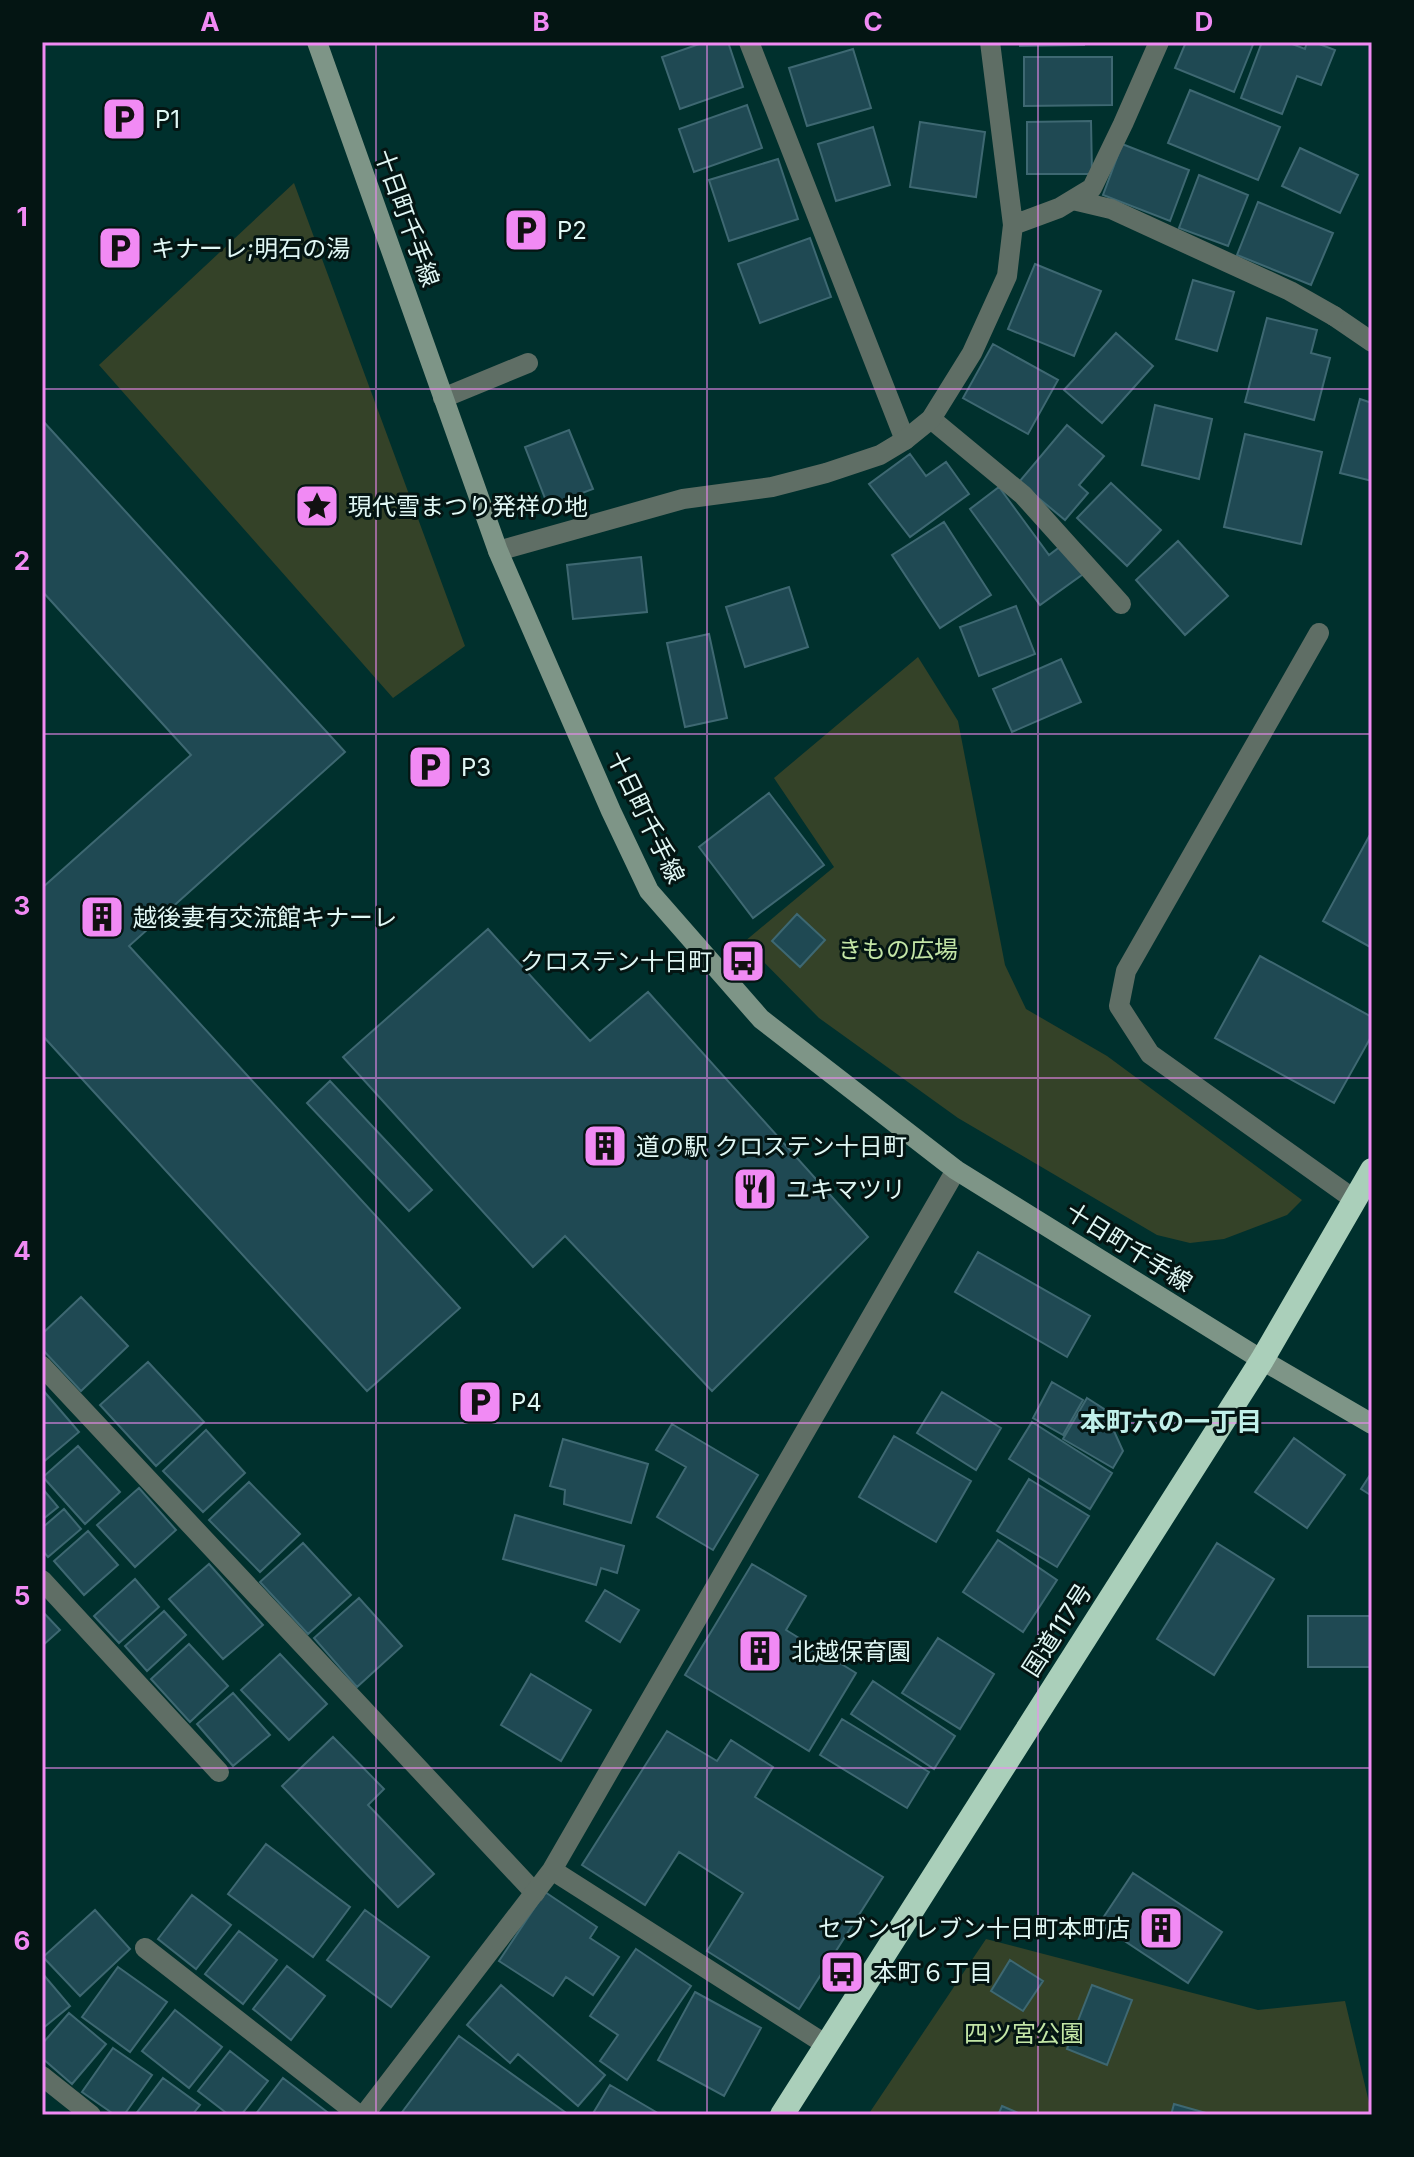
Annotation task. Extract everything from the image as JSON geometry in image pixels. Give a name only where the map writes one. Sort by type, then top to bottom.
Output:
[{"type":"highway","name":"国道117号","points":[[782,2115],[1262,1360],[1372,1170]]},
{"type":"main road","name":"十日町千手線","points":[[317,42],[498,551],[649,891],[761,1019],[956,1170],[1262,1360],[1372,1424]]},
{"type":"street","points":[[749,42],[905,440]]},
{"type":"street","points":[[498,551],[683,499],[772,487],[813,477],[880,455],[931,419],[972,353],[1007,276],[1013,225],[990,42]]},
{"type":"street","points":[[1013,225],[1059,208],[1092,188],[1159,42]]},
{"type":"street","points":[[1073,200],[1111,209],[1290,291],[1372,342]]},
{"type":"street","points":[[443,398],[528,363]]},
{"type":"street","points":[[931,419],[1023,495],[1121,604]]},
{"type":"street","points":[[1319,633],[1126,971],[1119,1006],[1150,1054],[1355,1200]]},
{"type":"street","points":[[145,1948],[361,2115],[552,1870],[956,1170]]},
{"type":"street","points":[[42,1366],[535,1893]]},
{"type":"street","points":[[42,1580],[219,1772]]},
{"type":"street","points":[[552,1870],[825,2044]]},
{"type":"street","points":[[42,2076],[91,2115]]},
{"type":"green space","points":[[294,183],[465,646],[393,698],[99,365]]},
{"type":"green space","name":"きもの広場","points":[[918,657],[958,721],[1005,965],[1026,1009],[1107,1056],[1302,1200],[1287,1215],[1224,1239],[1190,1243],[1157,1235],[958,1118],[819,1018],[744,942],[834,867],[774,778]]},
{"type":"green space","name":"四ツ宮公園","points":[[986,1939],[1258,2010],[1345,2001],[1372,2115],[868,2115]]},
{"type":"building","points":[[705,42],[728,42],[743,87],[680,109],[662,57]]},
{"type":"building","points":[[1020,42],[1084,42],[1084,45],[1020,46]]},
{"type":"building","points":[[1186,42],[1254,42],[1234,92],[1175,68]]},
{"type":"building","points":[[1262,42],[1287,42],[1305,49],[1307,42],[1314,42],[1335,50],[1321,85],[1297,76],[1282,114],[1241,98]]},
{"type":"building","points":[[853,49],[871,108],[807,126],[789,68]]},
{"type":"building","points":[[1024,57],[1112,57],[1112,105],[1024,106]]},
{"type":"building","points":[[1190,90],[1280,127],[1258,180],[1168,143]]},
{"type":"building","points":[[747,105],[762,148],[694,172],[679,129]]},
{"type":"building","points":[[1091,121],[1092,174],[1027,174],[1027,122]]},
{"type":"building","points":[[920,122],[985,132],[976,197],[910,187]]},
{"type":"building","points":[[873,127],[890,185],[836,201],[818,144]]},
{"type":"building","points":[[1122,144],[1189,170],[1170,221],[1103,195]]},
{"type":"building","points":[[1300,148],[1358,175],[1340,213],[1282,186]]},
{"type":"building","points":[[778,159],[798,219],[729,241],[709,180]]},
{"type":"building","points":[[1199,175],[1248,195],[1228,246],[1179,228]]},
{"type":"building","points":[[1258,202],[1333,233],[1311,285],[1237,255]]},
{"type":"building","points":[[810,238],[831,297],[760,323],[738,264]]},
{"type":"building","points":[[1035,264],[1101,291],[1074,356],[1008,329]]},
{"type":"building","points":[[1193,280],[1234,292],[1217,351],[1176,339]]},
{"type":"building","points":[[1267,318],[1317,330],[1311,353],[1330,358],[1314,420],[1245,402]]},
{"type":"building","points":[[1116,333],[1153,366],[1102,423],[1064,390]]},
{"type":"building","points":[[993,344],[1058,380],[1028,434],[963,398]]},
{"type":"building","points":[[1360,399],[1372,403],[1372,481],[1340,473]]},
{"type":"building","points":[[1155,405],[1212,419],[1199,479],[1142,465]]},
{"type":"building","name":"越後妻有交流館キナーレ","points":[[42,420],[345,752],[129,946],[460,1308],[367,1391],[42,1035],[42,888],[191,755],[42,591]]},
{"type":"building","points":[[1067,425],[1104,456],[1079,485],[1088,493],[1065,520],[1019,482]]},
{"type":"building","points":[[569,430],[593,489],[548,506],[525,447]]},
{"type":"building","points":[[1245,434],[1322,452],[1301,544],[1224,527]]},
{"type":"building","points":[[910,454],[926,476],[946,462],[969,494],[910,537],[869,484]]},
{"type":"building","points":[[1111,483],[1161,530],[1127,566],[1077,518]]},
{"type":"building","points":[[999,487],[1049,555],[1065,543],[1086,572],[1040,605],[970,509]]},
{"type":"building","points":[[944,522],[991,595],[940,628],[892,555]]},
{"type":"building","points":[[1178,541],[1228,596],[1185,635],[1136,580]]},
{"type":"building","points":[[641,557],[647,612],[573,619],[567,565]]},
{"type":"building","points":[[789,587],[808,647],[745,667],[726,607]]},
{"type":"building","points":[[1016,606],[1035,654],[979,676],[960,627]]},
{"type":"building","points":[[709,634],[727,718],[685,727],[667,643]]},
{"type":"building","points":[[1061,659],[1081,702],[1012,732],[993,689]]},
{"type":"building","points":[[769,793],[824,865],[753,918],[699,847]]},
{"type":"building","points":[[1372,831],[1372,948],[1323,921]]},
{"type":"building","points":[[797,914],[825,940],[800,967],[772,941]]},
{"type":"building","name":"道の駅 クロステン十日町","points":[[488,929],[590,1041],[648,992],[868,1237],[712,1391],[565,1236],[533,1267],[343,1057]]},
{"type":"building","points":[[1260,956],[1372,1017],[1372,1035],[1334,1103],[1215,1038]]},
{"type":"building","points":[[330,1081],[432,1190],[409,1211],[307,1103]]},
{"type":"building","points":[[978,1252],[1090,1316],[1067,1357],[955,1292]]},
{"type":"building","points":[[81,1297],[128,1346],[81,1391],[42,1349],[42,1334]]},
{"type":"building","points":[[148,1362],[204,1422],[156,1466],[100,1405]]},
{"type":"building","points":[[1052,1382],[1083,1400],[1063,1435],[1033,1418]]},
{"type":"building","points":[[42,1389],[79,1432],[42,1463]]},
{"type":"building","points":[[942,1392],[1001,1428],[976,1470],[917,1433]]},
{"type":"building","points":[[1087,1398],[1104,1409],[1123,1451],[1113,1468],[1063,1439]]},
{"type":"building","points":[[1032,1422],[1112,1473],[1090,1509],[1009,1459]]},
{"type":"building","points":[[672,1424],[758,1475],[713,1550],[657,1517],[686,1467],[656,1450]]},
{"type":"building","points":[[206,1430],[245,1473],[203,1512],[163,1471]]},
{"type":"building","points":[[894,1436],[971,1481],[936,1542],[859,1497]]},
{"type":"building","points":[[1294,1438],[1345,1475],[1307,1528],[1255,1492]]},
{"type":"building","points":[[563,1439],[648,1464],[631,1523],[564,1504],[565,1490],[550,1486]]},
{"type":"building","points":[[78,1446],[120,1492],[85,1524],[43,1477]]},
{"type":"building","points":[[1372,1472],[1372,1496],[1361,1489]]},
{"type":"building","points":[[1029,1479],[1089,1516],[1057,1567],[997,1531]]},
{"type":"building","points":[[249,1482],[300,1534],[260,1572],[209,1520]]},
{"type":"building","points":[[42,1488],[58,1507],[42,1520]]},
{"type":"building","points":[[139,1488],[176,1530],[135,1567],[97,1525]]},
{"type":"building","points":[[64,1509],[81,1529],[48,1557],[42,1550],[42,1528]]},
{"type":"building","points":[[515,1515],[624,1546],[617,1573],[601,1568],[596,1585],[503,1559]]},
{"type":"building","points":[[88,1531],[118,1565],[84,1595],[54,1561]]},
{"type":"building","points":[[998,1540],[1057,1580],[1023,1632],[963,1592]]},
{"type":"building","points":[[303,1543],[351,1595],[308,1634],[260,1582]]},
{"type":"building","points":[[1217,1543],[1274,1579],[1214,1675],[1157,1639]]},
{"type":"building","points":[[209,1564],[263,1625],[223,1659],[169,1599]]},
{"type":"building","name":"北越保育園","points":[[752,1564],[806,1596],[786,1630],[856,1673],[809,1751],[685,1675]]},
{"type":"building","points":[[135,1579],[159,1607],[119,1643],[94,1616]]},
{"type":"building","points":[[605,1590],[639,1610],[620,1642],[586,1621]]},
{"type":"building","points":[[359,1598],[402,1646],[357,1687],[314,1638]]},
{"type":"building","points":[[42,1611],[60,1630],[42,1646]]},
{"type":"building","points":[[164,1611],[186,1635],[147,1671],[125,1646]]},
{"type":"building","points":[[1308,1616],[1372,1616],[1372,1667],[1308,1667]]},
{"type":"building","points":[[938,1638],[994,1674],[960,1729],[902,1693]]},
{"type":"building","points":[[189,1644],[228,1686],[190,1722],[151,1679]]},
{"type":"building","points":[[280,1654],[327,1704],[289,1740],[241,1690]]},
{"type":"building","points":[[531,1674],[591,1710],[561,1761],[501,1725]]},
{"type":"building","points":[[873,1681],[955,1736],[934,1769],[851,1714]]},
{"type":"building","points":[[233,1693],[270,1735],[233,1766],[197,1724]]},
{"type":"building","points":[[842,1719],[929,1772],[907,1808],[820,1755]]},
{"type":"building","points":[[667,1731],[717,1761],[731,1740],[773,1767],[755,1797],[883,1877],[799,2009],[707,1951],[743,1893],[679,1852],[645,1905],[582,1865]]},
{"type":"building","points":[[333,1737],[384,1789],[368,1805],[434,1874],[398,1907],[282,1786]]},
{"type":"building","points":[[266,1844],[350,1907],[313,1957],[228,1894]]},
{"type":"building","name":"セブンイレブン十日町本町店","points":[[1133,1873],[1222,1932],[1188,1983],[1099,1924]]},
{"type":"building","points":[[545,1892],[597,1927],[590,1938],[619,1957],[593,1995],[566,1977],[553,1996],[499,1961]]},
{"type":"building","points":[[192,1895],[231,1925],[196,1969],[158,1939]]},
{"type":"building","points":[[95,1910],[130,1949],[80,1996],[43,1957]]},
{"type":"building","points":[[365,1910],[429,1957],[391,2007],[327,1960]]},
{"type":"building","points":[[239,1931],[277,1960],[243,2004],[205,1974]]},
{"type":"building","points":[[636,1949],[691,1986],[627,2080],[600,2061],[618,2035],[590,2016]]},
{"type":"building","points":[[1010,1960],[1043,1981],[1023,2011],[991,1991]]},
{"type":"building","points":[[287,1966],[325,1996],[291,2040],[253,2009]]},
{"type":"building","points":[[118,1967],[167,2002],[130,2052],[82,2017]]},
{"type":"building","points":[[42,1973],[70,2006],[42,2029]]},
{"type":"building","points":[[501,1985],[605,2075],[578,2106],[518,2054],[510,2063],[467,2025]]},
{"type":"building","points":[[1092,1985],[1132,2000],[1107,2065],[1067,2049]]},
{"type":"building","points":[[695,1992],[761,2028],[724,2096],[658,2060]]},
{"type":"building","points":[[175,2010],[222,2047],[189,2088],[142,2051]]},
{"type":"building","points":[[69,2013],[106,2044],[72,2084],[42,2058],[42,2044]]},
{"type":"building","points":[[459,2036],[569,2115],[400,2115]]},
{"type":"building","points":[[113,2048],[152,2075],[124,2115],[115,2115],[82,2092]]},
{"type":"building","points":[[230,2051],[268,2081],[241,2115],[229,2115],[198,2091]]},
{"type":"building","points":[[163,2078],[200,2105],[192,2115],[135,2115]]},
{"type":"building","points":[[283,2078],[331,2115],[255,2115]]},
{"type":"building","points":[[610,2085],[661,2115],[592,2115]]},
{"type":"building","points":[[1174,2104],[1213,2115],[1171,2115]]},
{"type":"building","points":[[1002,2106],[1023,2115],[998,2115]]},
{"type":"place","name":"P1","points":[[124,119]]},
{"type":"place","name":"P2","points":[[526,230]]},
{"type":"place","name":"キナーレ;明石の湯","points":[[120,248]]},
{"type":"place","name":"現代雪まつり発祥の地","points":[[317,506]]},
{"type":"place","name":"P3","points":[[430,767]]},
{"type":"place","name":"越後妻有交流館キナーレ","points":[[102,917]]},
{"type":"place","name":"クロステン十日町","points":[[743,961]]},
{"type":"place","name":"道の駅 クロステン十日町","points":[[605,1146]]},
{"type":"place","name":"ユキマツリ","points":[[755,1189]]},
{"type":"place","name":"P4","points":[[480,1402]]},
{"type":"place","name":"北越保育園","points":[[760,1651]]},
{"type":"place","name":"セブンイレブン十日町本町店","points":[[1161,1928]]},
{"type":"place","name":"本町６丁目","points":[[842,1972]]},
{"type":"district","name":"本町六の一丁目","points":[[1171,1421]]}]
